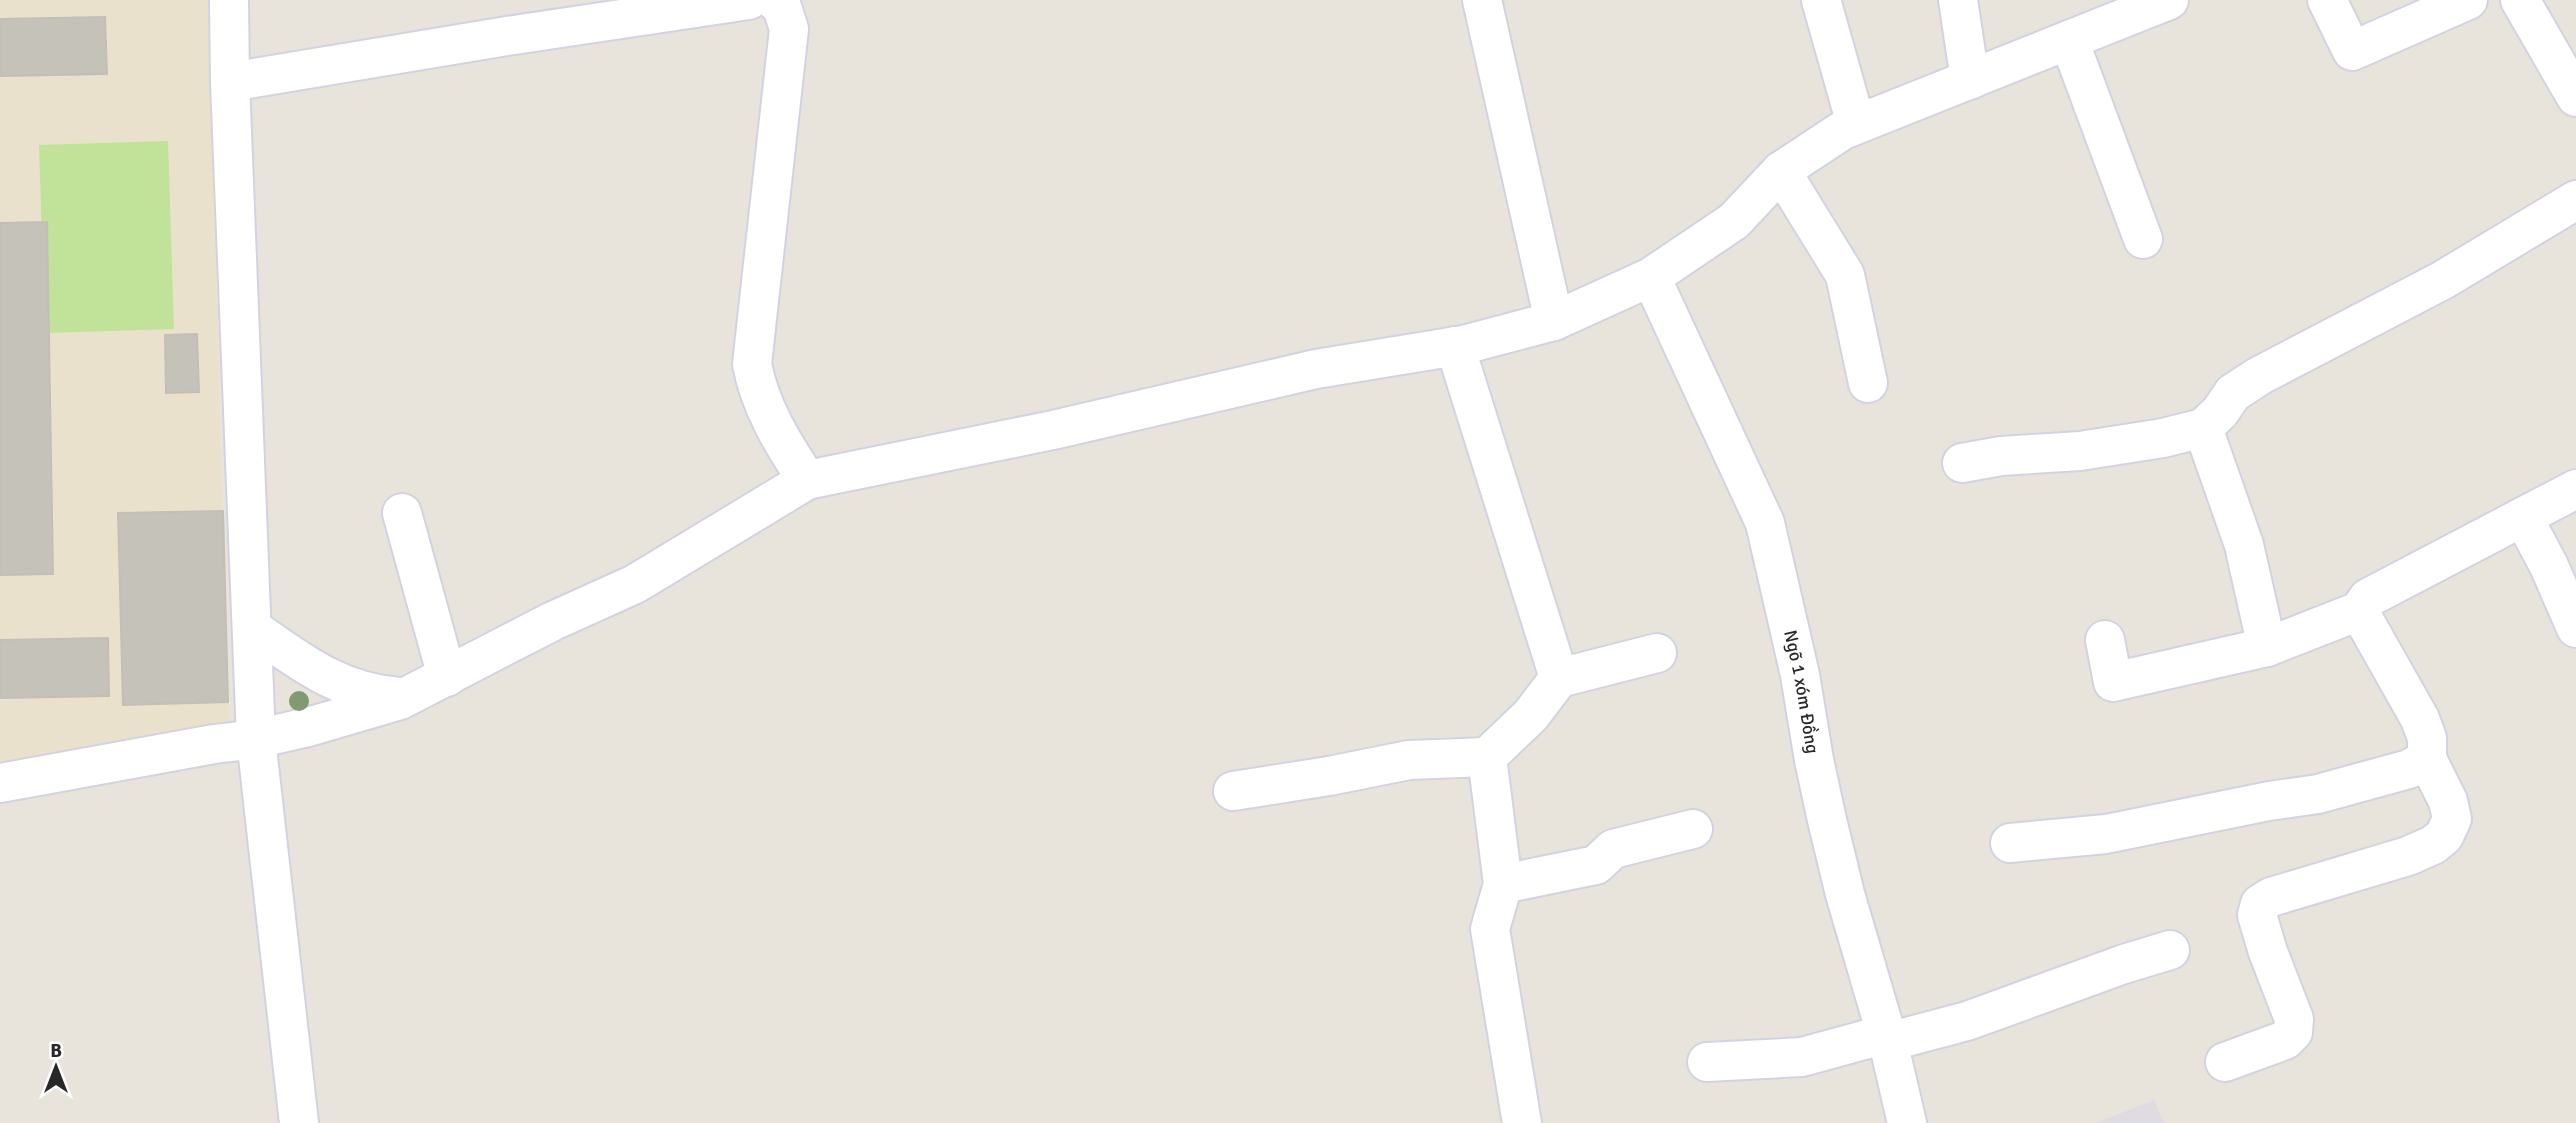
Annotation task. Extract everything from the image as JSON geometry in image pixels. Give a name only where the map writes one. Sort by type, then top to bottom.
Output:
[{"type":"street","points":[[229,0],[224,107],[237,426],[252,628],[256,739],[299,1123]]},
{"type":"street","points":[[224,107],[507,36],[749,0]]},
{"type":"street","points":[[774,0],[782,7],[789,29],[752,364],[755,379],[776,432],[807,481]]},
{"type":"street","points":[[1482,0],[1554,321]]},
{"type":"street","points":[[1796,0],[1815,0]]},
{"type":"street","points":[[1821,0],[1856,124]]},
{"type":"street","points":[[1958,0],[1970,80]]},
{"type":"street","points":[[0,783],[188,748],[256,739],[308,727],[407,697],[553,621],[635,584],[807,481],[1053,430],[1316,369],[1455,346],[1554,321],[1651,277],[1734,221],[1781,171],[1856,124],[2169,0]]},
{"type":"street","points":[[2327,0],[2352,51],[2468,0]]},
{"type":"street","points":[[2520,0],[2576,97]]},
{"type":"street","points":[[2069,40],[2143,239]]},
{"type":"street","points":[[1781,171],[1845,275],[1868,383]]},
{"type":"street","points":[[1962,463],[2001,456],[2080,451],[2162,438],[2203,428],[2220,412],[2233,393],[2259,376],[2444,281],[2576,200]]},
{"type":"street","name":"Ngõ 1 xóm Đồng","points":[[1651,277],[1765,523],[1801,675],[1814,760],[1827,820],[1845,894],[1887,1038],[1907,1123]]},
{"type":"street","points":[[1455,346],[1559,678]]},
{"type":"street","points":[[2203,428],[2244,545],[2267,647]]},
{"type":"street","points":[[2105,640],[2113,682],[2267,647],[2359,611],[2368,598],[2576,489]]},
{"type":"street","points":[[402,513],[447,677]]},
{"type":"street","points":[[2523,517],[2549,566],[2576,628]]},
{"type":"street","points":[[2225,1062],[2286,1041],[2293,1032],[2294,1019],[2267,952],[2257,915],[2260,904],[2270,897],[2408,856],[2433,845],[2444,836],[2452,819],[2427,759],[2427,738],[2420,719],[2359,611]]},
{"type":"street","points":[[252,628],[325,677],[355,690],[407,697]]},
{"type":"street","points":[[1233,791],[1409,761],[1487,757],[1531,715],[1559,678],[1657,653]]},
{"type":"street","points":[[1487,757],[1503,884],[1490,929],[1522,1123]]},
{"type":"street","points":[[2010,843],[2106,834],[2269,801],[2318,794],[2409,769],[2427,759]]},
{"type":"street","points":[[1503,884],[1596,865],[1613,849],[1693,829]]},
{"type":"street","points":[[1707,1062],[1802,1057],[1967,1021],[2170,950]]},
{"type":"shaded area","points":[[0,0],[208,0],[229,725],[0,765]]},
{"type":"shaded area","points":[[2154,1100],[2164,1123],[2096,1123]]},
{"type":"green space","points":[[168,141],[174,329],[45,333],[39,145]]},
{"type":"building","points":[[105,17],[107,74],[0,76],[0,19]]},
{"type":"building","points":[[47,222],[53,574],[0,575],[0,223]]},
{"type":"building","points":[[197,334],[199,392],[166,393],[165,335]]},
{"type":"building","points":[[223,511],[228,702],[123,705],[118,513]]},
{"type":"building","points":[[108,638],[109,696],[0,698],[0,640]]}]
